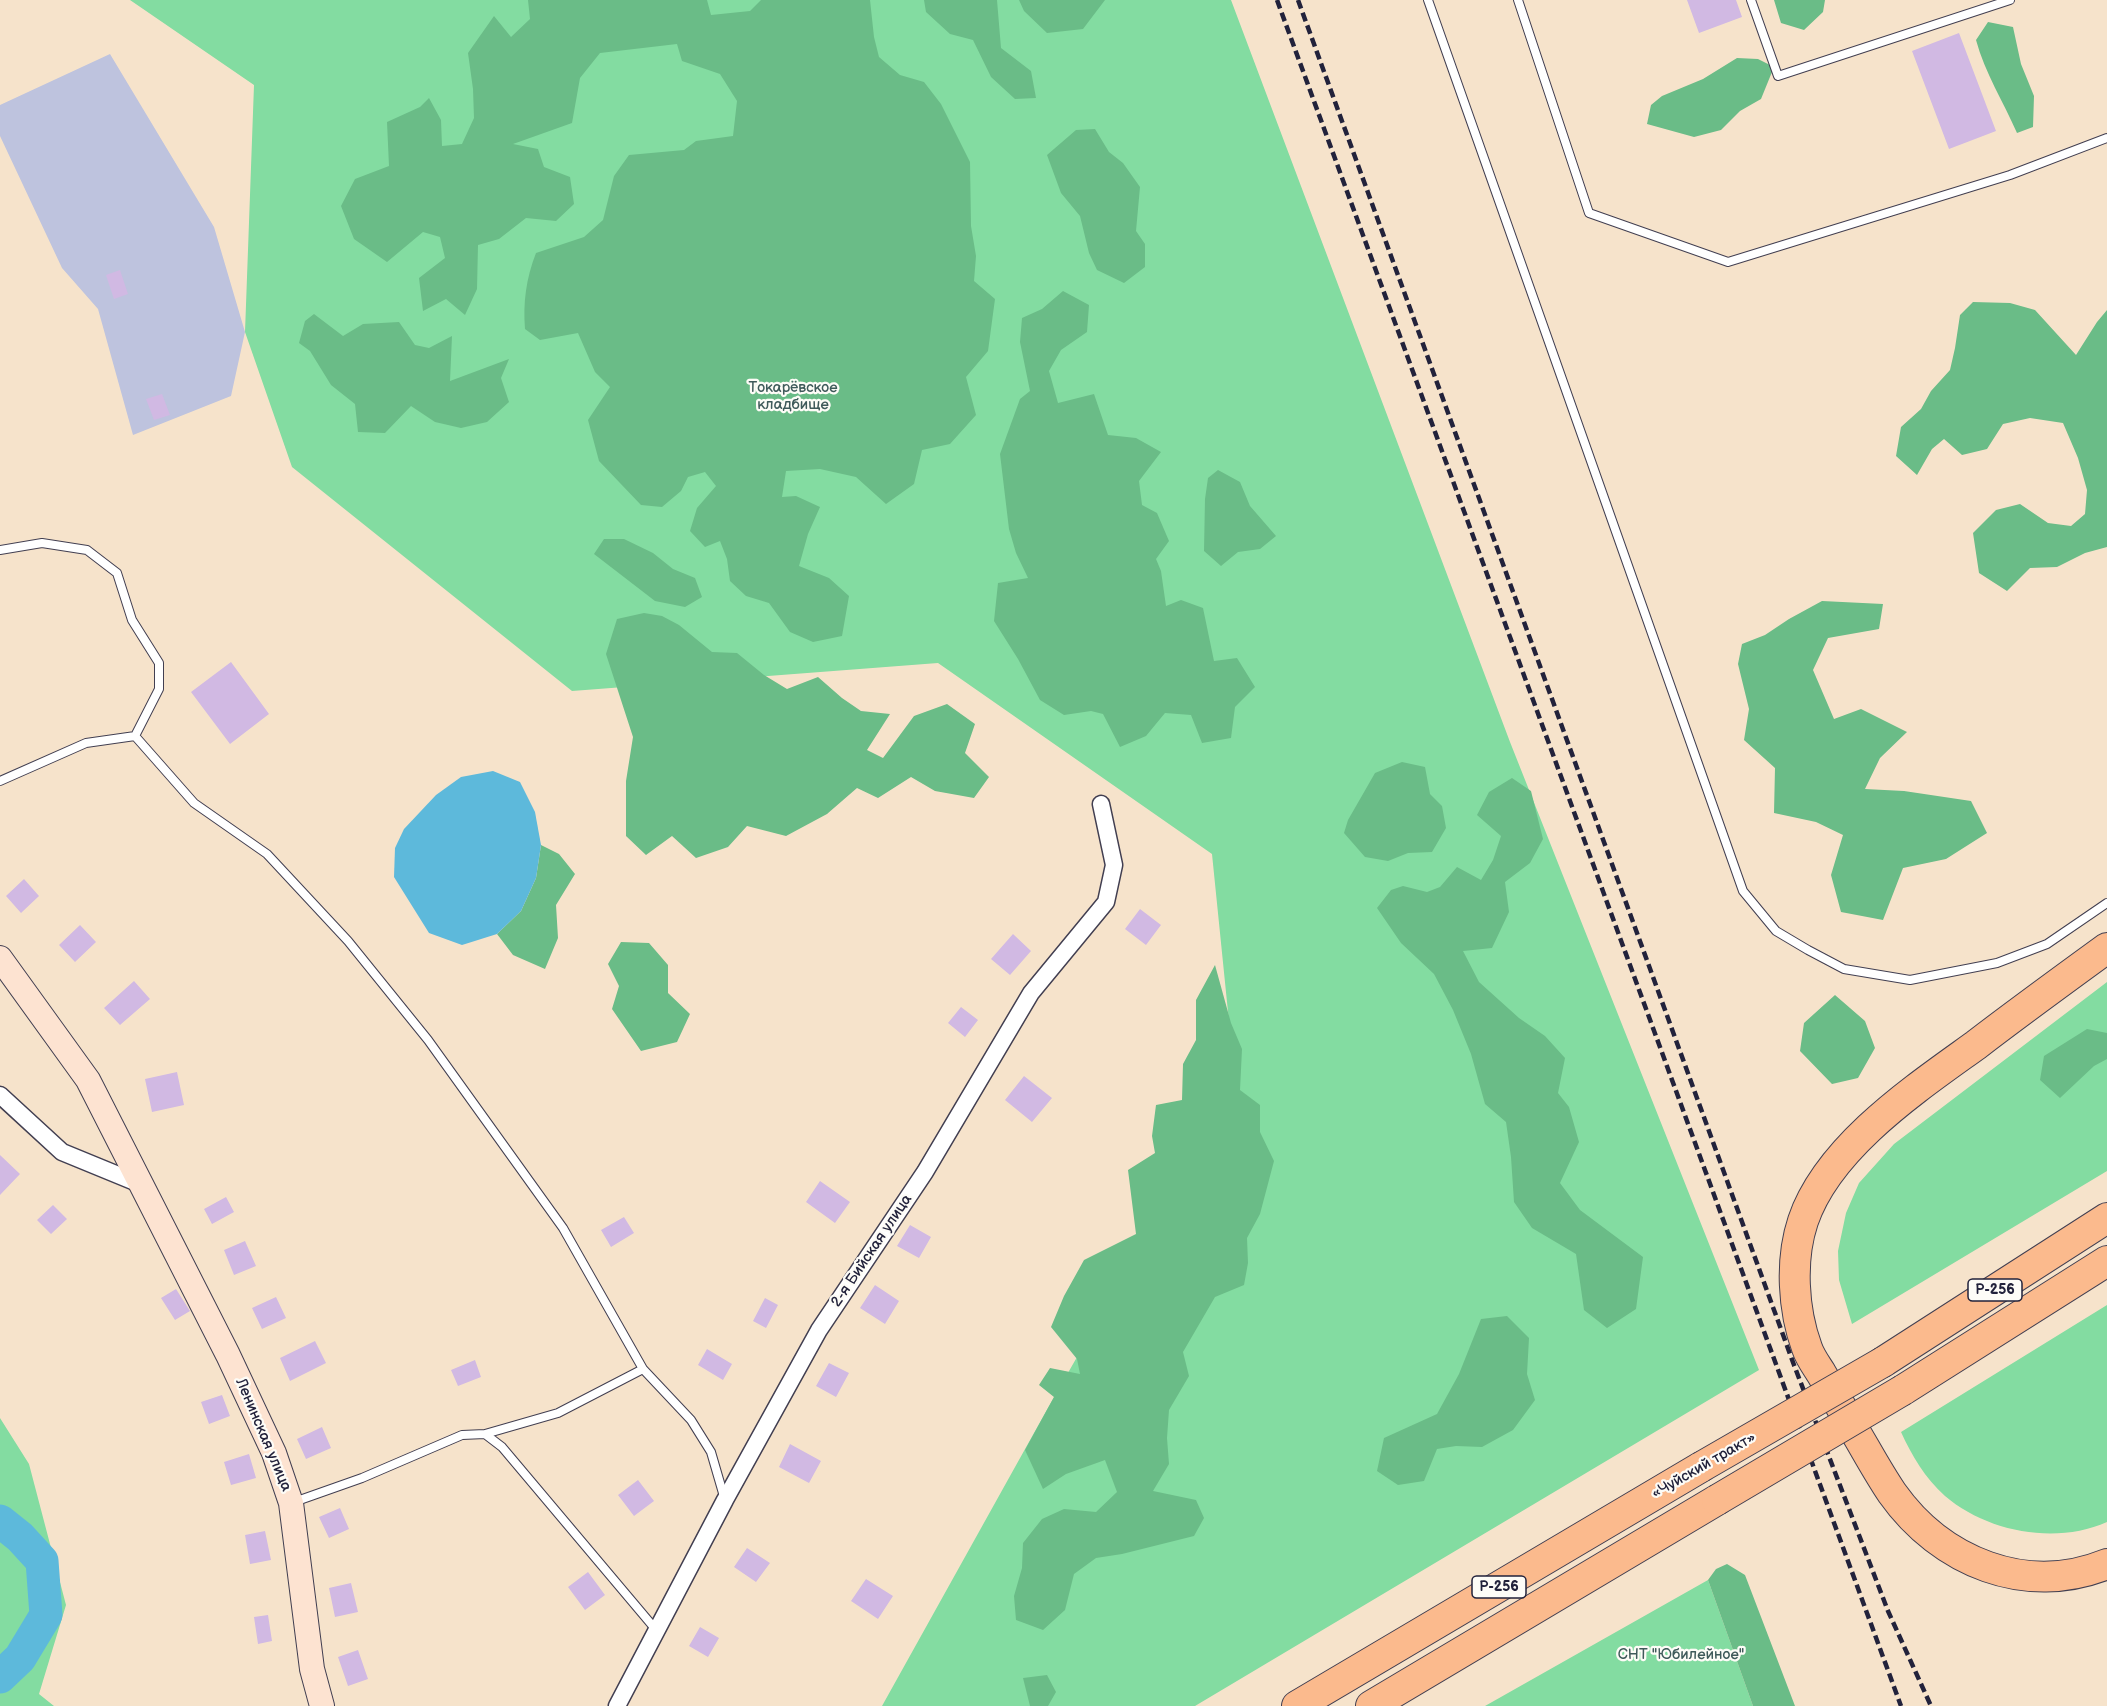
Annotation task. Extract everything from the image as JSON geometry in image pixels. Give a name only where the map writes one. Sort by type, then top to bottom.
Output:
[{"type":"highway","points":[[2107,948],[1891,1107],[1835,1164],[1816,1192],[1803,1221],[1796,1253],[1795,1284],[1798,1318],[1807,1350],[1893,1493],[1934,1538],[1987,1568],[2007,1574],[2030,1577],[2059,1576],[2082,1573],[2107,1564]]},
{"type":"highway","name":"«Чуйский тракт»","points":[[1297,1706],[1883,1362],[2107,1218]]},
{"type":"highway","name":"Р-256","points":[[1371,1706],[1903,1390],[2107,1261]]},
{"type":"street","name":"2-я Бийская улица","points":[[617,1706],[725,1500],[819,1330],[925,1172],[1031,993],[1106,902],[1114,865],[1101,804]]},
{"type":"street","name":"Ленинская улица","points":[[0,958],[88,1080],[228,1355],[274,1453],[291,1503],[312,1669],[322,1706]]},
{"type":"street","points":[[0,1095],[62,1152],[140,1184]]},
{"type":"lane","points":[[1428,0],[1743,891],[1776,930],[1808,950],[1844,969],[1910,980],[1997,963],[2047,944],[2107,903]]},
{"type":"lane","points":[[1518,0],[1589,213],[1728,262],[2010,175],[2107,138]]},
{"type":"lane","points":[[1751,0],[1778,76],[2010,0]]},
{"type":"lane","points":[[0,550],[42,543],[87,550],[117,573],[132,620],[159,663],[159,689],[135,736]]},
{"type":"lane","points":[[0,781],[86,743],[135,736]]},
{"type":"lane","points":[[135,736],[194,803],[267,854],[348,941],[428,1040],[563,1228],[643,1369],[691,1420],[711,1452],[725,1500]]},
{"type":"lane","points":[[291,1503],[362,1478],[462,1436],[485,1434],[558,1413],[643,1369]]},
{"type":"lane","points":[[485,1434],[502,1447],[657,1631]]},
{"type":"shaded area","points":[[110,54],[214,227],[245,332],[231,396],[133,435],[98,309],[62,268],[0,136],[0,105]]},
{"type":"green space","points":[[130,0],[1231,0],[1510,742],[1759,1370],[1195,1706],[882,1706],[1049,1406],[1235,1081],[1212,854],[938,663],[572,691],[292,467],[245,332],[254,85]]},
{"type":"green space","name":"Токарёвское кладбище","points":[[528,0],[707,0],[711,15],[750,11],[761,0],[870,0],[874,37],[879,57],[900,75],[924,82],[941,104],[970,162],[971,226],[976,256],[974,281],[995,299],[988,351],[966,377],[976,415],[950,444],[922,450],[914,484],[886,504],[856,477],[820,469],[786,471],[782,497],[796,496],[820,507],[808,534],[799,566],[829,578],[849,596],[842,636],[813,642],[790,632],[769,603],[746,596],[730,581],[727,559],[720,541],[705,547],[690,531],[697,508],[716,486],[705,472],[688,477],[681,491],[662,507],[641,505],[599,461],[588,420],[610,387],[595,372],[578,333],[540,340],[525,329],[526,291],[536,253],[584,237],[603,220],[614,176],[629,155],[684,150],[696,141],[733,136],[737,101],[720,74],[682,61],[677,44],[600,53],[580,78],[572,123],[513,144],[538,149],[544,167],[570,177],[574,204],[556,221],[526,218],[499,239],[478,245],[477,289],[465,315],[446,299],[423,311],[419,278],[445,258],[440,237],[423,232],[387,262],[354,239],[341,206],[355,179],[389,166],[387,122],[420,107],[429,98],[441,120],[442,146],[462,144],[474,118],[468,53],[494,16],[511,37],[530,19]]},
{"type":"green space","points":[[924,0],[997,0],[1001,48],[1031,71],[1036,98],[1015,99],[991,77],[973,40],[950,34],[926,12]]},
{"type":"green space","points":[[1019,0],[1105,0],[1083,29],[1047,33],[1024,11]]},
{"type":"green space","points":[[1774,0],[1825,0],[1823,12],[1804,30],[1781,23]]},
{"type":"green space","points":[[1988,22],[2013,27],[2021,64],[2034,96],[2033,127],[2017,133],[1989,75],[1976,40]]},
{"type":"green space","points":[[1737,58],[1758,59],[1774,67],[1761,99],[1740,111],[1721,130],[1694,137],[1647,124],[1651,105],[1662,96],[1703,79]]},
{"type":"green space","points":[[1095,129],[1109,152],[1123,163],[1140,187],[1136,231],[1145,244],[1145,267],[1124,283],[1097,270],[1089,253],[1080,216],[1061,193],[1047,155],[1076,130]]},
{"type":"green space","points":[[1063,291],[1089,305],[1087,332],[1061,350],[1049,371],[1058,403],[1094,394],[1108,435],[1136,438],[1161,452],[1139,481],[1142,505],[1157,513],[1169,541],[1156,559],[1161,571],[1166,606],[1181,600],[1203,608],[1214,661],[1237,658],[1255,687],[1235,707],[1231,738],[1202,743],[1191,715],[1165,713],[1146,736],[1120,747],[1103,714],[1091,711],[1064,715],[1040,700],[994,621],[998,583],[1028,578],[1016,553],[1009,529],[1000,454],[1020,399],[1030,391],[1020,342],[1022,318],[1042,309]]},
{"type":"green space","points":[[1973,302],[2010,303],[2035,310],[2076,355],[2107,310],[2107,547],[2085,553],[2057,567],[2030,568],[2007,591],[1979,573],[1973,533],[1996,510],[2020,504],[2048,523],[2071,526],[2085,514],[2087,490],[2078,458],[2063,423],[2030,418],[2003,424],[1987,449],[1962,455],[1944,439],[1932,449],[1917,475],[1896,456],[1901,427],[1921,409],[1931,391],[1950,370],[1960,315]]},
{"type":"green space","points":[[314,314],[343,336],[363,324],[399,322],[415,345],[429,348],[452,336],[450,381],[509,359],[501,378],[509,402],[487,422],[461,428],[435,422],[411,406],[385,433],[358,432],[355,404],[331,385],[310,351],[299,343],[305,321]]},
{"type":"green space","points":[[1218,470],[1240,482],[1250,506],[1276,536],[1260,549],[1238,552],[1221,566],[1204,551],[1205,499],[1208,478]]},
{"type":"green space","points":[[604,539],[624,539],[653,553],[673,569],[695,578],[702,597],[685,607],[655,601],[594,554]]},
{"type":"green space","points":[[1822,601],[1883,604],[1879,629],[1828,638],[1813,670],[1834,719],[1861,709],[1907,732],[1880,758],[1865,789],[1904,791],[1971,801],[1987,833],[1946,859],[1903,868],[1883,920],[1841,912],[1831,875],[1843,835],[1816,822],[1774,813],[1775,768],[1744,740],[1749,709],[1738,664],[1742,644],[1765,635]]},
{"type":"green space","points":[[644,613],[662,616],[679,625],[712,652],[737,653],[764,675],[787,689],[818,677],[861,711],[890,714],[867,750],[883,758],[914,716],[947,704],[975,724],[965,753],[989,777],[974,798],[935,791],[911,777],[878,798],[857,788],[827,814],[786,836],[747,826],[728,847],[696,858],[672,836],[646,855],[626,836],[626,781],[633,737],[606,654],[617,619]]},
{"type":"green space","points":[[1402,762],[1425,767],[1430,794],[1442,806],[1446,828],[1432,852],[1408,853],[1388,861],[1365,857],[1344,833],[1348,820],[1375,773]]},
{"type":"green space","points":[[1512,778],[1531,791],[1543,839],[1530,863],[1505,882],[1509,912],[1492,948],[1463,951],[1479,982],[1519,1018],[1545,1036],[1565,1058],[1558,1093],[1569,1107],[1579,1142],[1560,1183],[1580,1210],[1643,1257],[1636,1309],[1607,1328],[1584,1310],[1576,1254],[1532,1228],[1514,1202],[1506,1122],[1485,1104],[1471,1054],[1453,1010],[1434,974],[1401,943],[1377,908],[1391,890],[1403,886],[1427,892],[1440,887],[1457,867],[1481,880],[1493,860],[1501,836],[1477,815],[1489,792]]},
{"type":"green space","points":[[541,845],[559,854],[575,874],[556,905],[558,938],[545,969],[513,955],[497,934],[521,911],[536,878]]},
{"type":"green space","points":[[621,942],[649,943],[668,965],[668,993],[690,1014],[677,1042],[641,1051],[612,1009],[619,986],[608,964]]},
{"type":"green space","points":[[1215,965],[1231,1023],[1242,1049],[1240,1090],[1260,1105],[1260,1132],[1274,1161],[1260,1214],[1247,1238],[1248,1263],[1244,1285],[1215,1297],[1183,1352],[1189,1376],[1169,1410],[1167,1438],[1169,1464],[1153,1491],[1196,1500],[1204,1518],[1194,1536],[1096,1558],[1074,1574],[1065,1610],[1043,1630],[1016,1620],[1014,1596],[1022,1568],[1023,1543],[1042,1519],[1064,1509],[1096,1512],[1117,1492],[1105,1460],[1066,1474],[1043,1489],[1025,1450],[1054,1397],[1039,1385],[1050,1368],[1080,1374],[1077,1359],[1051,1327],[1064,1296],[1084,1260],[1136,1234],[1128,1170],[1155,1153],[1152,1136],[1156,1105],[1182,1100],[1183,1064],[1196,1040],[1196,1000]]},
{"type":"green space","points":[[2107,982],[2107,1171],[1852,1324],[1839,1280],[1838,1251],[1846,1213],[1859,1183],[1894,1144]]},
{"type":"green space","points":[[1835,995],[1865,1021],[1875,1048],[1858,1078],[1832,1084],[1800,1051],[1804,1023]]},
{"type":"green space","points":[[2087,1029],[2107,1033],[2107,1059],[2094,1066],[2060,1098],[2040,1080],[2044,1056]]},
{"type":"green space","points":[[2107,1305],[2107,1522],[2066,1533],[2023,1531],[1981,1518],[1945,1496],[1920,1466],[1901,1432]]},
{"type":"green space","points":[[1507,1316],[1529,1338],[1527,1374],[1535,1400],[1513,1430],[1482,1447],[1456,1446],[1437,1449],[1424,1481],[1398,1485],[1377,1471],[1384,1438],[1437,1414],[1459,1374],[1481,1319]]},
{"type":"green space","points":[[0,1418],[29,1464],[66,1605],[39,1694],[54,1706],[0,1706]]},
{"type":"green space","points":[[1727,1564],[1745,1575],[1795,1706],[1753,1706],[1708,1580],[1716,1569]]},
{"type":"green space","name":"СНТ \"Юбилейное\"","points":[[1708,1580],[1753,1706],[1485,1706]]},
{"type":"green space","points":[[1047,1675],[1056,1692],[1048,1706],[1030,1706],[1023,1678]]},
{"type":"water","points":[[493,771],[520,782],[535,812],[541,845],[536,878],[521,911],[497,934],[462,945],[429,933],[394,877],[395,848],[404,829],[436,795],[461,777]]},
{"type":"building","points":[[1687,0],[1736,0],[1742,17],[1699,33]]},
{"type":"building","points":[[1959,33],[1996,131],[1949,149],[1912,51]]},
{"type":"building","points":[[120,270],[128,294],[114,299],[106,275]]},
{"type":"building","points":[[162,394],[170,415],[154,420],[146,399]]},
{"type":"building","points":[[231,662],[269,714],[230,744],[191,692]]},
{"type":"building","points":[[24,879],[39,896],[21,913],[6,896]]},
{"type":"building","points":[[1140,909],[1161,925],[1146,945],[1125,929]]},
{"type":"building","points":[[80,925],[96,942],[75,962],[59,945]]},
{"type":"building","points":[[1013,934],[1031,951],[1010,975],[991,959]]},
{"type":"building","points":[[134,981],[150,999],[120,1025],[104,1008]]},
{"type":"building","points":[[961,1007],[978,1020],[965,1037],[948,1023]]},
{"type":"building","points":[[177,1072],[184,1105],[152,1112],[145,1079]]},
{"type":"building","points":[[1024,1076],[1052,1098],[1032,1122],[1005,1100]]},
{"type":"building","points":[[0,1155],[20,1174],[0,1195]]},
{"type":"building","points":[[820,1181],[850,1202],[835,1223],[806,1202]]},
{"type":"building","points":[[226,1197],[234,1212],[212,1224],[204,1209]]},
{"type":"building","points":[[53,1205],[67,1219],[51,1234],[37,1220]]},
{"type":"building","points":[[624,1217],[634,1233],[611,1247],[601,1230]]},
{"type":"building","points":[[910,1225],[931,1237],[919,1258],[897,1246]]},
{"type":"building","points":[[245,1241],[256,1266],[234,1275],[224,1250]]},
{"type":"building","points":[[875,1285],[899,1301],[885,1324],[860,1308]]},
{"type":"building","points":[[176,1289],[190,1311],[175,1320],[161,1298]]},
{"type":"building","points":[[276,1297],[286,1318],[262,1329],[252,1308]]},
{"type":"building","points":[[765,1298],[778,1305],[766,1328],[753,1321]]},
{"type":"building","points":[[315,1341],[326,1363],[290,1381],[280,1358]]},
{"type":"building","points":[[707,1349],[732,1364],[723,1380],[698,1365]]},
{"type":"building","points":[[475,1360],[481,1377],[458,1386],[451,1370]]},
{"type":"building","points":[[829,1363],[849,1373],[836,1397],[816,1386]]},
{"type":"building","points":[[222,1395],[230,1416],[209,1424],[201,1402]]},
{"type":"building","points":[[322,1427],[331,1448],[306,1459],[297,1439]]},
{"type":"building","points":[[790,1444],[821,1461],[809,1483],[779,1467]]},
{"type":"building","points":[[249,1454],[256,1478],[231,1485],[224,1462]]},
{"type":"building","points":[[638,1480],[654,1501],[634,1516],[618,1495]]},
{"type":"building","points":[[340,1508],[349,1529],[329,1538],[319,1517]]},
{"type":"building","points":[[265,1531],[271,1560],[250,1564],[245,1535]]},
{"type":"building","points":[[747,1548],[770,1563],[756,1582],[734,1567]]},
{"type":"building","points":[[588,1572],[605,1595],[585,1610],[568,1587]]},
{"type":"building","points":[[866,1579],[893,1596],[878,1619],[851,1601]]},
{"type":"building","points":[[351,1583],[358,1612],[335,1617],[329,1588]]},
{"type":"building","points":[[268,1615],[272,1641],[258,1644],[254,1617]]},
{"type":"building","points":[[700,1627],[719,1638],[708,1657],[689,1646]]},
{"type":"building","points":[[358,1650],[368,1679],[348,1686],[338,1657]]},
{"type":"waterway","points":[[0,1521],[20,1537],[42,1561],[46,1615],[20,1658],[0,1677]]},
{"type":"railway","points":[[1277,0],[1901,1706]]},
{"type":"railway","points":[[1298,0],[1794,1365],[1888,1611],[1931,1706]]}]
